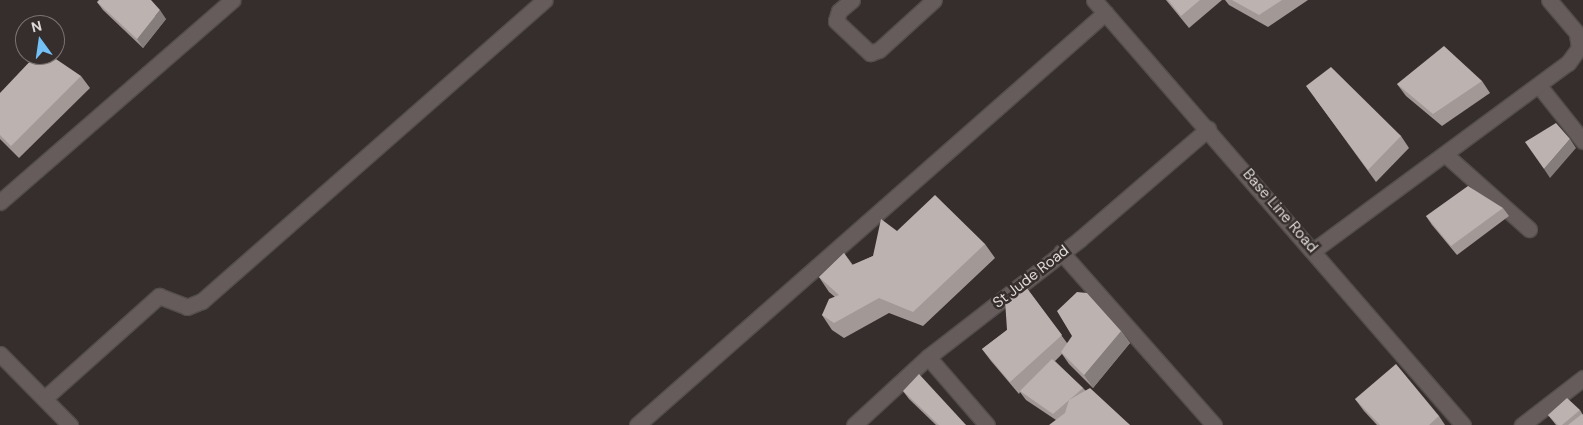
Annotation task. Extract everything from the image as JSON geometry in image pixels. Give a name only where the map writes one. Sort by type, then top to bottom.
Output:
[{"type":"street","points":[[0,202],[232,0]]},
{"type":"street","points":[[46,397],[159,296],[187,307],[202,301],[545,0]]},
{"type":"street","points":[[852,0],[839,11],[836,21],[870,53],[879,50],[934,0]]},
{"type":"street","name":"Base Line Road","points":[[1094,0],[1314,250],[1463,425]]},
{"type":"street","points":[[1314,250],[1447,156],[1540,87],[1578,48],[1577,33],[1549,0]]},
{"type":"street","points":[[636,425],[1105,13]]},
{"type":"street","points":[[1540,87],[1583,141]]},
{"type":"street","name":"St Jude Road","points":[[854,425],[928,357],[1061,252],[1208,130]]},
{"type":"street","points":[[1447,156],[1529,229]]},
{"type":"street","points":[[1061,252],[1214,425]]},
{"type":"street","points":[[0,354],[46,397],[70,425]]},
{"type":"street","points":[[928,357],[987,425]]},
{"type":"street","points":[[1522,425],[1583,378]]},
{"type":"building","points":[[99,0],[151,0],[160,10],[137,39],[97,2]]},
{"type":"building","points":[[1168,0],[1200,0],[1181,16]]},
{"type":"building","points":[[1232,0],[1282,0],[1259,15]]},
{"type":"building","points":[[1444,46],[1482,81],[1433,114],[1397,84]]},
{"type":"building","points":[[27,65],[65,65],[81,76],[11,146],[0,135],[0,93]]},
{"type":"building","points":[[1331,67],[1401,136],[1368,170],[1306,86]]},
{"type":"building","points":[[1556,123],[1570,139],[1544,169],[1525,142]]},
{"type":"building","points":[[1468,186],[1503,208],[1451,246],[1426,216]]},
{"type":"building","points":[[935,195],[985,244],[913,312],[879,298],[834,323],[822,315],[829,299],[839,295],[819,277],[844,253],[852,265],[873,256],[881,219],[897,231]]},
{"type":"building","points":[[1026,287],[1062,335],[1010,382],[982,349],[1007,330],[1005,300]]},
{"type":"building","points":[[1077,292],[1087,293],[1121,331],[1084,375],[1061,352],[1072,336],[1057,311]]},
{"type":"building","points":[[1052,359],[1083,388],[1053,414],[1020,391]]},
{"type":"building","points":[[1396,364],[1439,416],[1429,425],[1380,425],[1355,399]]},
{"type":"building","points":[[919,374],[966,425],[939,425],[903,391]]},
{"type":"building","points":[[1090,388],[1130,425],[1049,425],[1065,413],[1069,400]]},
{"type":"building","points":[[1567,398],[1580,410],[1562,425],[1558,425],[1548,415]]},
{"type":"building","points":[[1582,414],[1583,425],[1568,425]]}]
